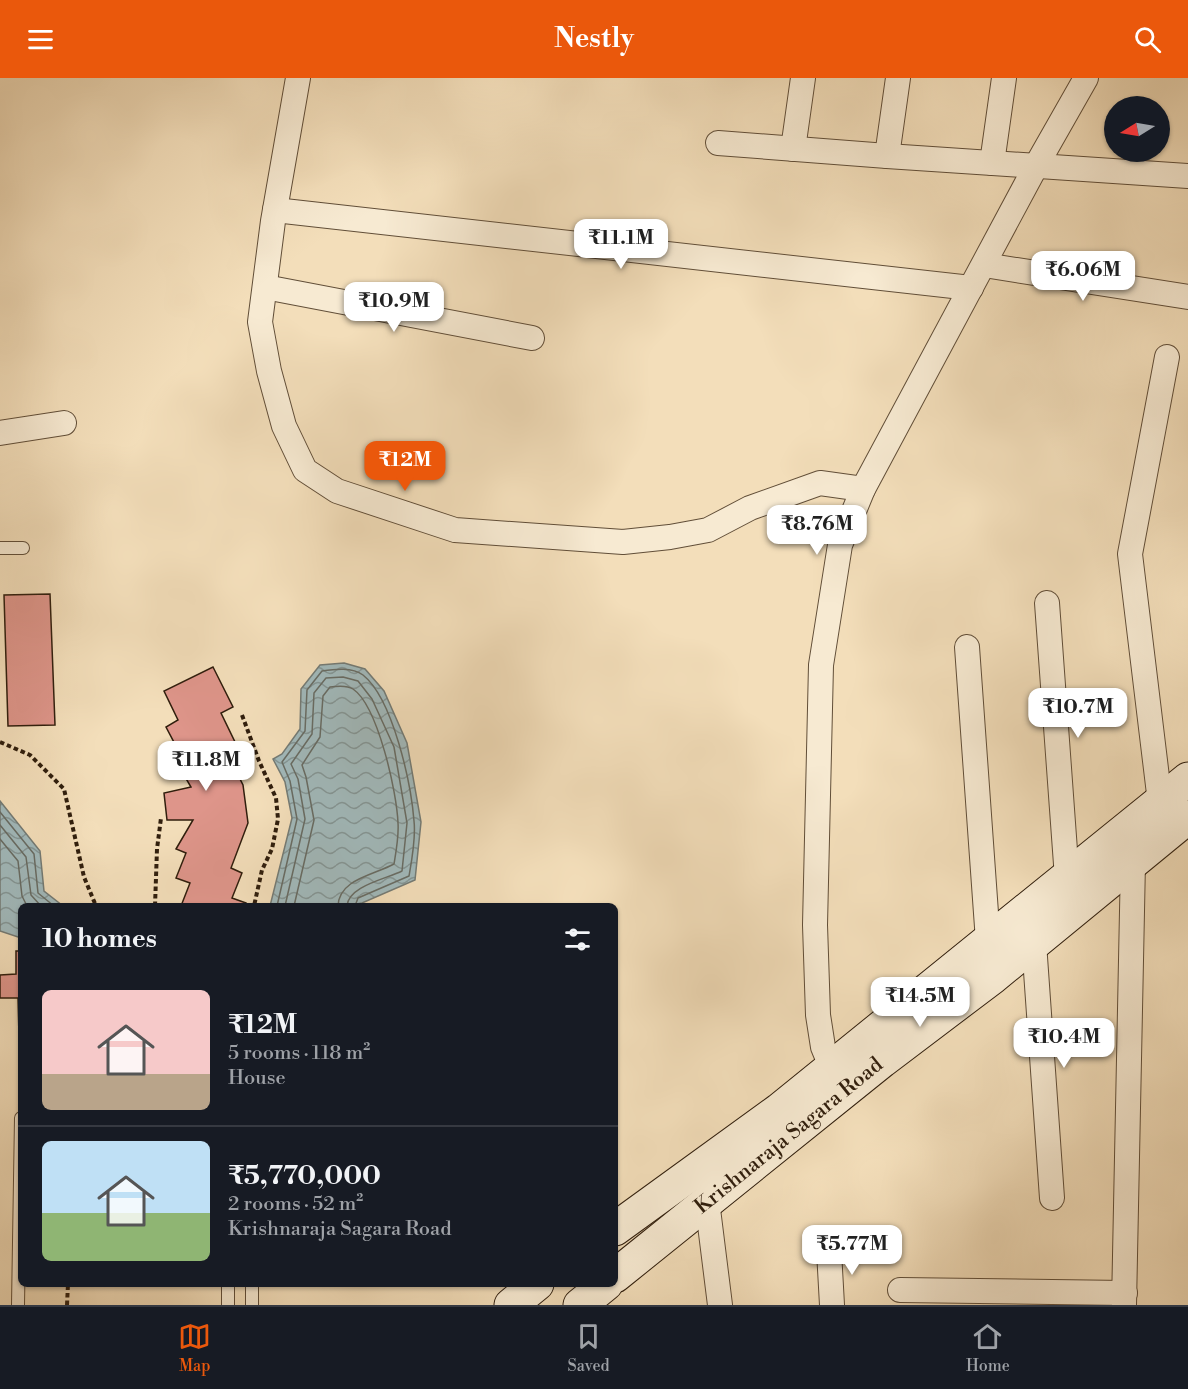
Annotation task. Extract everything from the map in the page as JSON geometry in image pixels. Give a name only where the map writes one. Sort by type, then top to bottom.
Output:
[{"type":"main road","name":"Krishnaraja Sagara Road","points":[[618,1274],[707,1201],[988,941],[1067,878],[1129,846],[1173,816],[1188,779]]},
{"type":"main road","name":"Krishnaraja Sagara Road","points":[[618,1227],[702,1167],[837,1080],[1034,943],[1129,846]]},
{"type":"main road","points":[[580,1305],[602,1287]]},
{"type":"street","points":[[298,78],[275,210],[260,322],[269,371],[284,426],[305,470],[337,491],[455,530],[623,542],[708,530],[750,508],[820,483],[863,489]]},
{"type":"street","points":[[794,149],[803,78]]},
{"type":"street","points":[[887,156],[898,78]]},
{"type":"street","points":[[992,164],[1004,78]]},
{"type":"street","points":[[837,1080],[823,1047],[818,1016],[815,925],[821,665],[840,545],[863,489],[1036,166],[1086,78]]},
{"type":"street","points":[[718,142],[992,164],[1188,176]]},
{"type":"street","points":[[275,210],[971,288]]},
{"type":"street","points":[[984,265],[1188,297]]},
{"type":"street","points":[[264,287],[532,338]]},
{"type":"street","points":[[1167,357],[1130,554],[1173,816]]},
{"type":"street","points":[[0,433],[63,423]]},
{"type":"street","points":[[1047,603],[1067,878]]},
{"type":"street","points":[[967,647],[988,941]]},
{"type":"street","points":[[900,1290],[1125,1299],[1129,846]]},
{"type":"street","points":[[1034,943],[1052,1198]]},
{"type":"street","points":[[707,1201],[720,1305]]},
{"type":"street","points":[[829,1251],[832,1305]]},
{"type":"lane","points":[[0,548],[23,548]]},
{"type":"lane","points":[[16,1305],[18,1230]]},
{"type":"lane","points":[[228,1287],[228,1305]]},
{"type":"lane","points":[[252,1287],[252,1305]]},
{"type":"path","points":[[242,715],[276,798],[278,819],[272,849],[262,870],[255,903]]},
{"type":"path","points":[[0,742],[30,755],[64,789],[84,878],[95,903]]},
{"type":"path","points":[[156,903],[157,849],[161,818]]},
{"type":"path","points":[[67,1305],[68,1287]]},
{"type":"water","points":[[344,663],[365,669],[384,691],[407,743],[421,822],[415,880],[362,903],[271,903],[292,818],[285,782],[273,759],[282,754],[300,729],[301,689],[320,665]]},
{"type":"water","points":[[0,801],[40,851],[44,891],[59,903],[18,903],[18,937],[0,931]]},
{"type":"building","points":[[50,594],[55,725],[8,726],[4,595]]},
{"type":"building","points":[[213,667],[233,707],[221,713],[235,742],[224,747],[243,785],[248,823],[231,868],[242,873],[232,898],[246,903],[182,903],[190,883],[176,878],[186,853],[176,849],[193,820],[167,820],[164,793],[191,787],[171,753],[178,750],[166,727],[178,720],[164,691]]},
{"type":"building","points":[[16,951],[18,951],[18,998],[0,998],[0,975],[16,974]]}]
